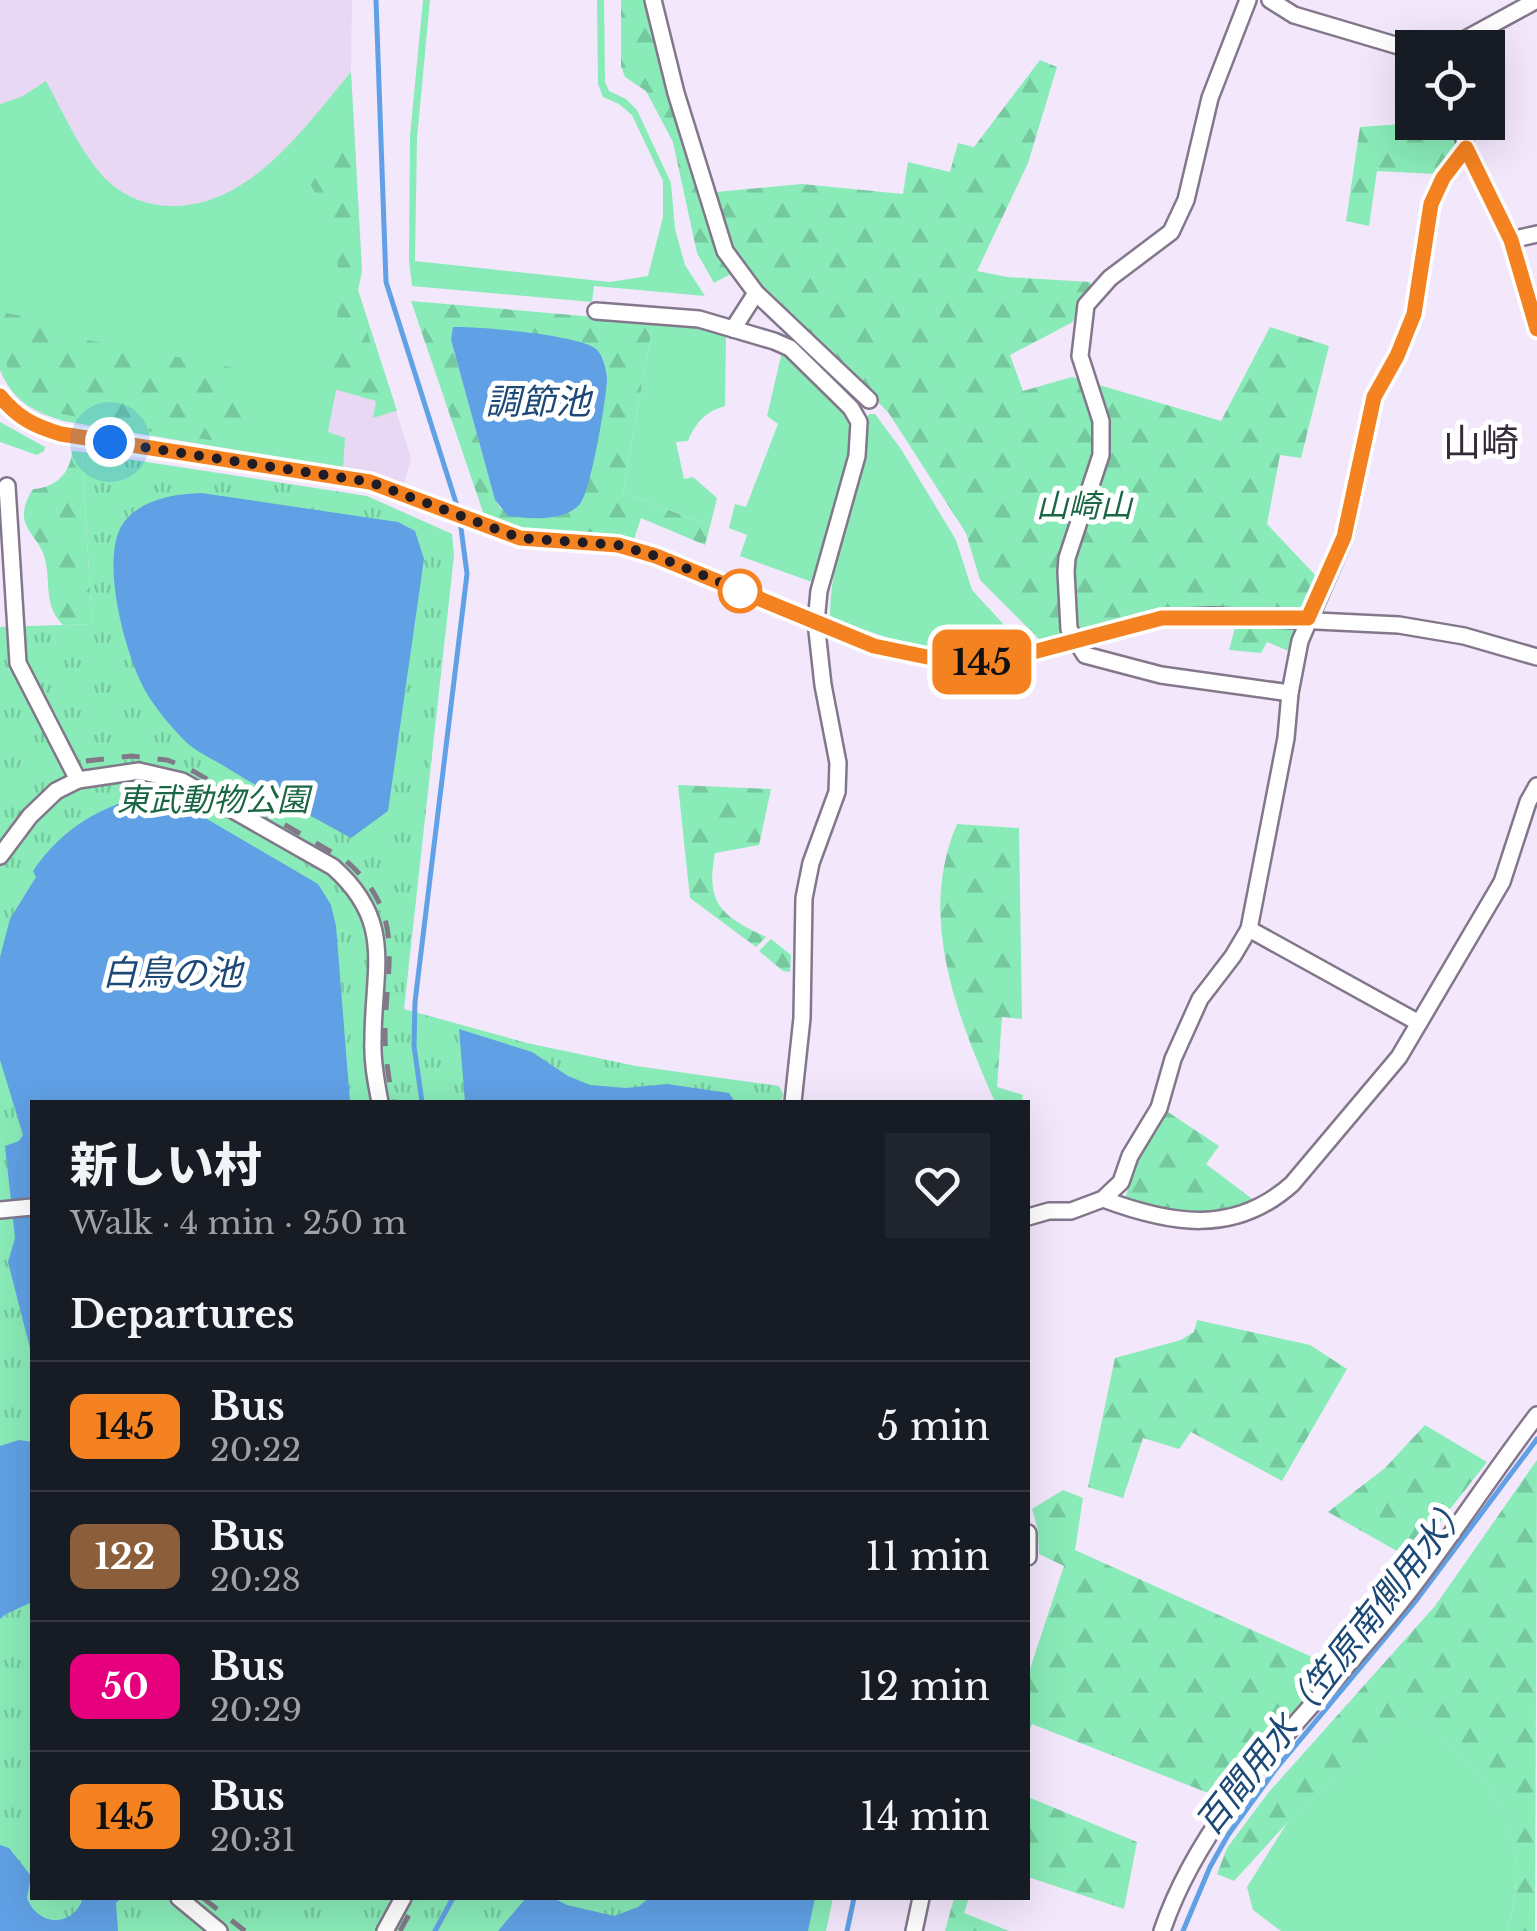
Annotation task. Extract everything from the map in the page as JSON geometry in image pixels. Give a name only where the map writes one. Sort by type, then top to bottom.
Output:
[{"type":"street","points":[[653,0],[720,240],[756,293],[869,400]]},
{"type":"street","points":[[1248,0],[1210,98],[1186,200],[1171,232],[1110,278],[1086,306],[1080,356],[1101,421],[1102,436],[1097,473],[1067,558],[1068,629],[1085,655],[1161,675],[1290,693]]},
{"type":"street","points":[[1270,0],[1294,15],[1395,45]]},
{"type":"street","points":[[1482,30],[1537,0]]},
{"type":"street","points":[[1464,140],[1511,240],[1537,329]]},
{"type":"street","points":[[1030,1216],[1071,1211],[1104,1200],[1120,1182],[1130,1156],[1160,1108],[1172,1059],[1200,999],[1250,928],[1286,738],[1290,693],[1308,618],[1344,537],[1374,397],[1414,314],[1431,204],[1443,178],[1466,148]]},
{"type":"street","points":[[1511,240],[1537,234]]},
{"type":"street","points":[[733,329],[756,293]]},
{"type":"street","points":[[596,311],[699,319],[790,348],[851,408],[859,422],[857,456],[819,592],[816,622],[822,685],[838,763],[836,792],[810,864],[804,898],[802,1018],[793,1100]]},
{"type":"street","points":[[0,396],[32,426],[61,434],[370,482],[520,538],[618,545],[656,556],[897,652],[974,662],[1034,654],[1162,618],[1308,618],[1428,629],[1537,657]]},
{"type":"street","points":[[7,486],[18,663],[78,780]]},
{"type":"street","points":[[0,856],[30,816],[56,790],[78,780],[139,771],[182,781],[332,867],[352,884],[366,904],[379,948],[372,1044],[380,1100]]},
{"type":"street","points":[[1104,1200],[1148,1216],[1196,1223],[1272,1202],[1292,1184],[1399,1058],[1502,882],[1537,786]]},
{"type":"street","points":[[1250,928],[1419,1023]]},
{"type":"street","points":[[0,1210],[30,1207]]},
{"type":"street","points":[[1162,1931],[1172,1901],[1206,1838],[1253,1776],[1406,1595],[1537,1416]]},
{"type":"street","points":[[181,1900],[218,1931]]},
{"type":"street","points":[[386,1931],[402,1900]]},
{"type":"street","points":[[914,1931],[921,1900]]},
{"type":"shaded area","points":[[0,0],[352,0],[351,72],[362,271],[358,290],[411,458],[404,485],[374,473],[64,421],[38,413],[17,399],[0,370]]},
{"type":"green space","points":[[423,0],[430,0],[417,138],[415,261],[610,282],[648,276],[663,217],[663,181],[632,115],[603,97],[598,84],[597,0],[604,0],[605,82],[609,91],[637,110],[671,183],[675,229],[685,265],[705,296],[594,286],[592,302],[412,286],[410,136]]},
{"type":"green space","points":[[621,0],[647,0],[652,34],[715,248],[731,274],[714,283],[697,253],[673,142],[646,91],[625,77],[621,66]]},
{"type":"green space","name":"山崎山","points":[[1040,60],[1057,67],[1028,163],[977,271],[1007,277],[1090,282],[1093,288],[1078,307],[1073,322],[1010,355],[1023,391],[1072,377],[1221,421],[1270,327],[1329,346],[1301,458],[1280,455],[1267,524],[1316,576],[1307,605],[1301,610],[1167,609],[1050,644],[1039,639],[980,580],[966,533],[888,412],[761,288],[728,236],[716,192],[802,184],[903,194],[908,162],[950,172],[958,143],[974,147]]},
{"type":"green space","points":[[351,72],[362,271],[358,290],[397,411],[392,412],[381,395],[337,385],[328,432],[345,438],[343,468],[64,421],[34,409],[18,397],[0,370],[0,104],[21,97],[46,81],[78,142],[102,175],[133,198],[170,206],[199,203],[226,194],[250,179],[295,139]]},
{"type":"green space","points":[[350,116],[359,272],[355,292],[392,412],[373,418],[376,401],[327,387],[338,301],[335,249],[329,223],[301,170]]},
{"type":"green space","points":[[1395,125],[1395,140],[1456,140],[1457,145],[1436,174],[1377,171],[1369,226],[1346,221],[1360,127]]},
{"type":"green space","points":[[411,301],[653,322],[623,492],[710,526],[705,545],[641,518],[634,539],[615,534],[519,530],[485,518]],"holes":[[[451,340],[603,358],[607,375],[601,424],[501,509],[495,500]]]},
{"type":"green space","points":[[2,312],[67,325],[87,340],[251,371],[238,444],[117,426],[40,407],[19,389],[7,366]]},
{"type":"green space","points":[[653,322],[726,333],[725,406],[702,419],[688,441],[676,442],[684,479],[693,477],[717,498],[710,526],[623,492]]},
{"type":"green space","points":[[782,352],[846,414],[851,434],[850,451],[812,582],[740,556],[747,535],[729,528],[735,504],[746,507],[778,424],[767,416]]},
{"type":"green space","points":[[869,414],[875,414],[901,449],[956,540],[972,590],[1018,640],[1018,647],[945,650],[898,641],[830,616],[838,557],[864,461]]},
{"type":"green space","points":[[0,422],[45,447],[44,451],[37,455],[0,442]]},
{"type":"green space","points":[[72,451],[82,452],[92,624],[63,625],[51,604],[43,554],[24,513],[33,489],[60,478],[69,466]]},
{"type":"green space","name":"東武動物公園","points":[[82,452],[367,496],[452,534],[454,556],[404,1009],[527,1043],[636,1066],[779,1086],[783,1094],[782,1100],[30,1100],[30,1900],[833,1900],[826,1931],[0,1931],[0,627],[92,624]]},
{"type":"green space","points":[[1236,624],[1291,625],[1295,631],[1291,652],[1267,642],[1261,653],[1229,650]]},
{"type":"green space","points":[[678,785],[771,789],[759,845],[715,853],[713,870],[720,906],[738,922],[766,937],[756,947],[690,898]]},
{"type":"green space","points":[[957,824],[1019,828],[1022,1019],[1002,1017],[997,1087],[1023,1095],[1022,1100],[994,1100],[956,1001],[941,930],[946,859]]},
{"type":"green space","points":[[771,939],[791,955],[790,972],[783,971],[759,951]]},
{"type":"green space","points":[[1165,1110],[1219,1146],[1206,1164],[1255,1201],[1190,1214],[1160,1211],[1125,1199],[1138,1154]]},
{"type":"green space","points":[[1197,1320],[1310,1345],[1347,1369],[1282,1481],[1191,1432],[1179,1449],[1143,1438],[1123,1498],[1088,1487],[1115,1358],[1181,1340],[1194,1332]]},
{"type":"green space","points":[[1425,1425],[1487,1462],[1411,1559],[1328,1512],[1385,1468]]},
{"type":"green space","points":[[1537,1460],[1535,1931],[1507,1931],[1515,1895],[1516,1861],[1499,1802],[1460,1754],[1404,1714],[1287,1823],[1234,1881],[1217,1874],[1227,1848],[1268,1793],[1435,1606]]},
{"type":"green space","points":[[1063,1490],[1083,1498],[1075,1550],[1332,1666],[1221,1798],[1032,1724],[1030,1730],[1030,1669],[1064,1566],[1039,1554],[1032,1509]]},
{"type":"green space","points":[[1404,1713],[1460,1753],[1499,1802],[1516,1861],[1515,1894],[1507,1931],[1281,1931],[1253,1910],[1247,1887],[1287,1823]]},
{"type":"green space","points":[[1030,1798],[1137,1842],[1124,1909],[1030,1878]]},
{"type":"green space","points":[[953,1900],[968,1900],[964,1913],[1009,1931],[945,1931]]},
{"type":"water","name":"調節池","points":[[453,327],[550,336],[587,344],[601,355],[607,377],[601,423],[584,496],[573,510],[546,518],[508,516],[495,500],[451,340]]},
{"type":"water","points":[[201,493],[398,522],[415,531],[424,559],[388,811],[351,838],[189,745],[159,711],[138,676],[123,632],[114,582],[117,538],[131,514],[149,503]]},
{"type":"water","name":"白鳥の池","points":[[151,793],[167,797],[318,884],[331,905],[336,926],[350,1100],[30,1100],[30,1348],[8,1262],[15,1238],[5,1146],[19,1141],[23,1135],[0,1060],[0,957],[10,919],[36,877],[33,871],[70,831],[115,805]]},
{"type":"water","points":[[459,1029],[532,1052],[568,1076],[590,1085],[626,1088],[667,1084],[729,1093],[734,1100],[465,1100]]},
{"type":"water","points":[[19,1440],[30,1442],[30,1603],[0,1619],[0,1446]]},
{"type":"water","points":[[0,1845],[9,1848],[30,1875],[27,1898],[32,1908],[47,1919],[72,1915],[82,1900],[119,1900],[118,1931],[0,1931]]},
{"type":"water","points":[[524,1900],[557,1900],[614,1916],[647,1900],[815,1900],[808,1931],[498,1931]]},
{"type":"waterway","points":[[376,0],[386,282],[458,509]]},
{"type":"waterway","points":[[422,1100],[414,1046],[415,1002],[467,574],[460,520]]},
{"type":"waterway","name":"百間用水（笠原南側用水）","points":[[1183,1931],[1228,1835],[1275,1770],[1415,1602],[1537,1439]]},
{"type":"waterway","points":[[435,1931],[452,1900]]},
{"type":"waterway","points":[[847,1931],[854,1900]]},
{"type":"railway","points":[[86,761],[132,756],[167,760],[188,768],[345,860],[365,880],[378,899],[389,940],[385,1042],[393,1100]]},
{"type":"railway","points":[[206,1900],[245,1931]]},
{"type":"railway","points":[[400,1931],[417,1900]]},
{"type":"bus line","name":"145","points":[[0,396],[32,426],[61,434],[370,482],[520,538],[618,545],[656,556],[874,646],[974,662],[1034,654],[1162,618],[1308,618],[1344,537],[1374,397],[1414,314],[1431,204],[1443,178],[1466,148],[1511,240],[1537,329]]},
{"type":"district","name":"山崎","points":[[1481,443]]},
{"type":"route","points":[[110,442],[370,482],[520,538],[618,545],[744,592],[740,591]]}]
